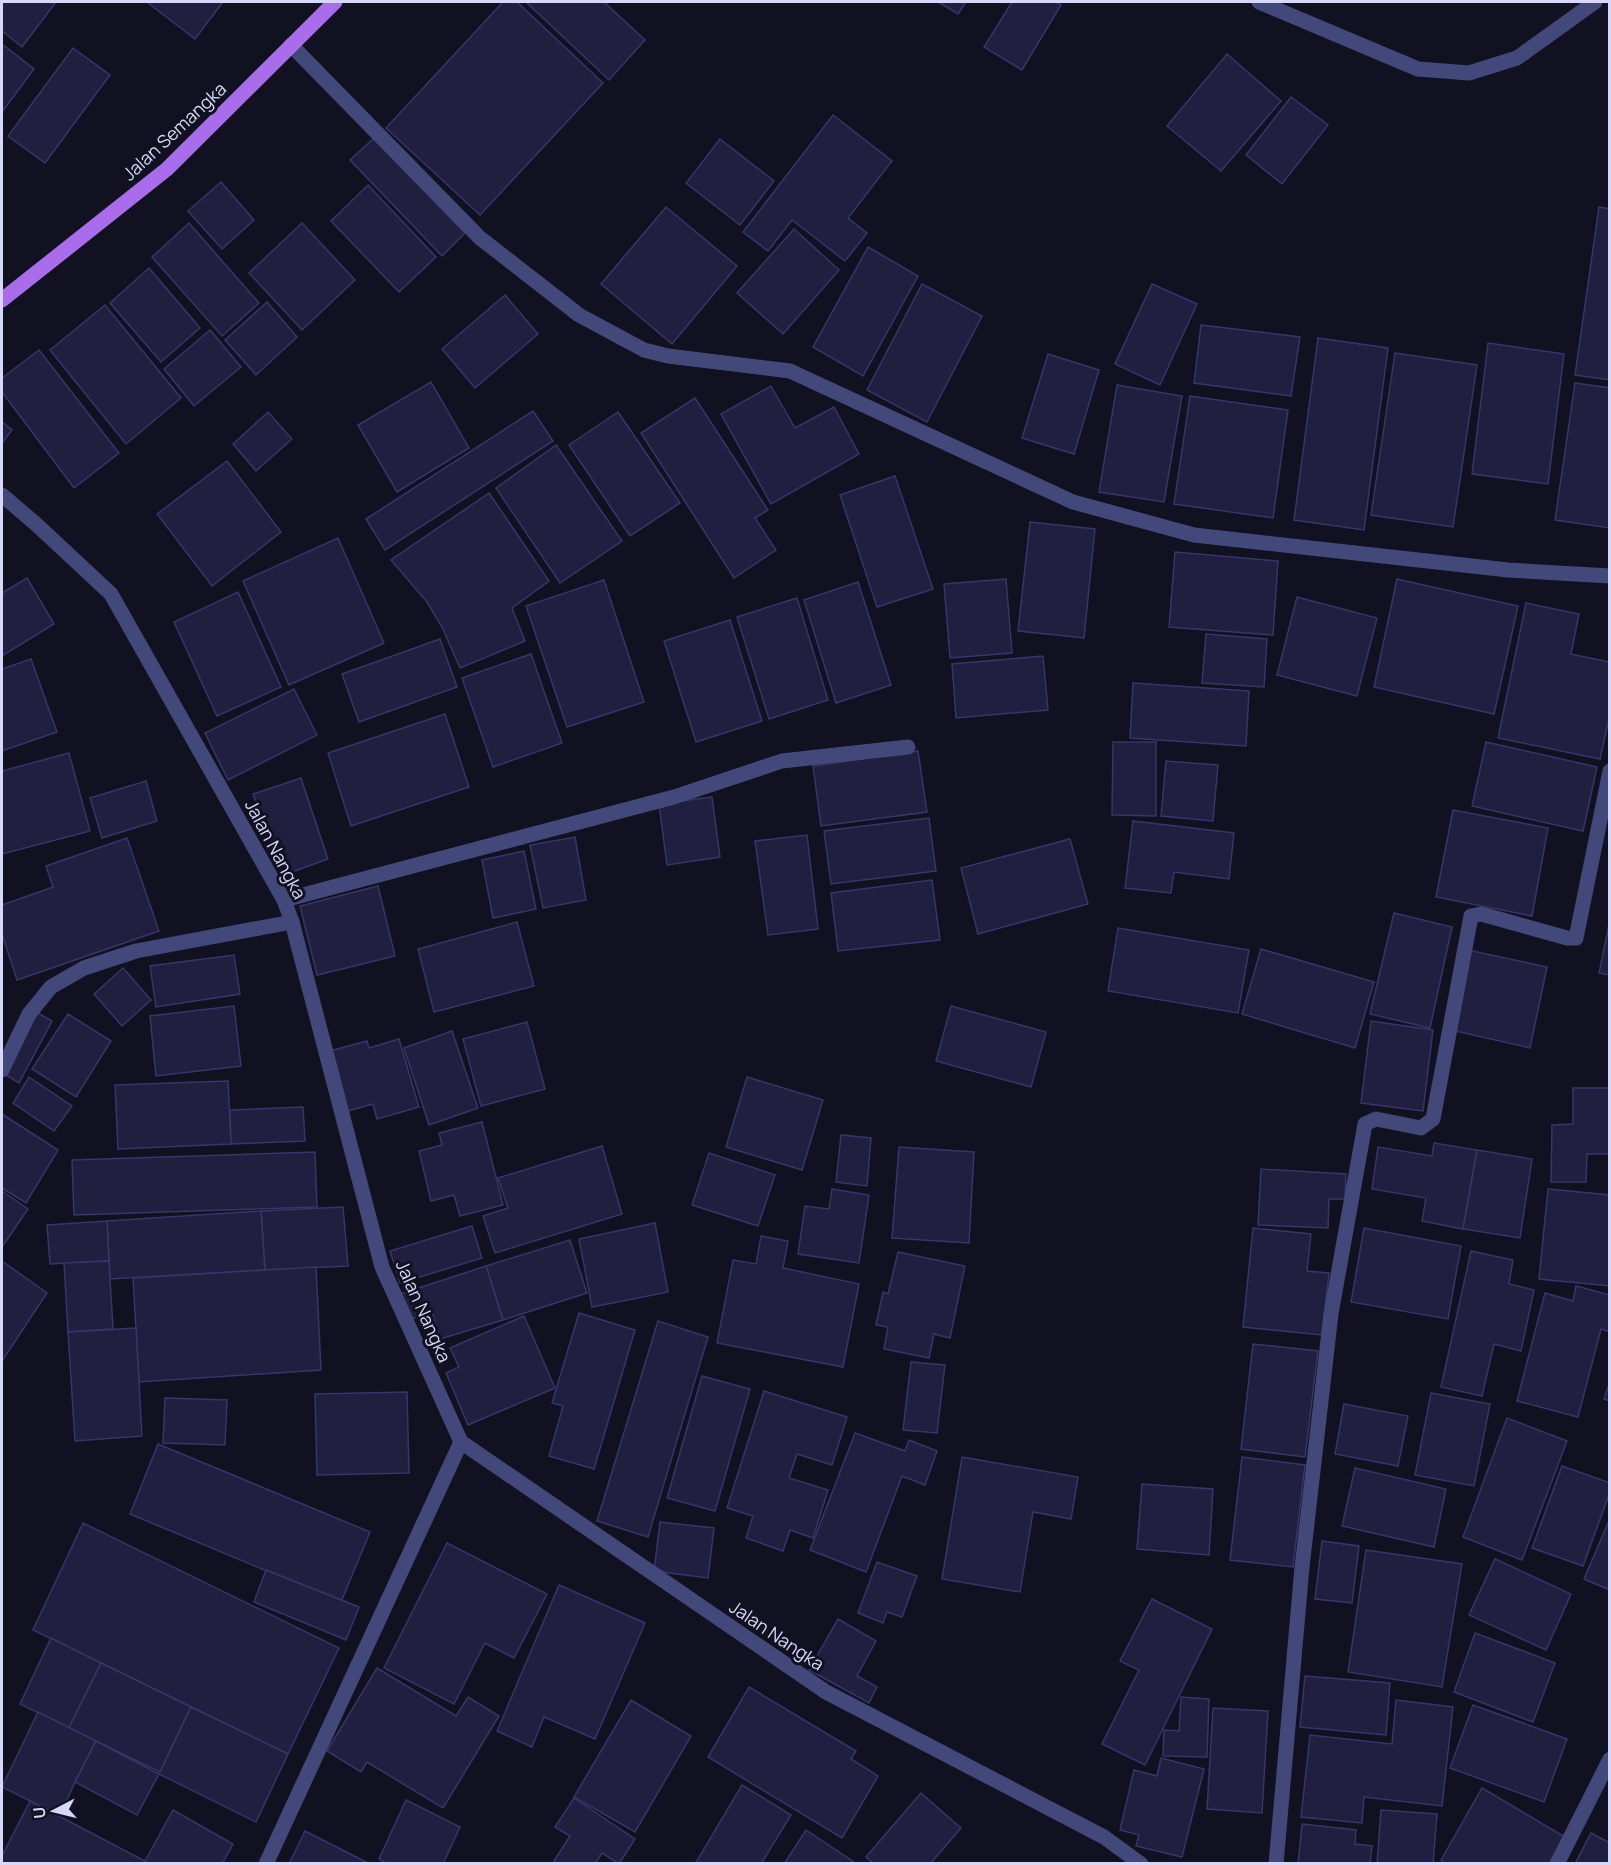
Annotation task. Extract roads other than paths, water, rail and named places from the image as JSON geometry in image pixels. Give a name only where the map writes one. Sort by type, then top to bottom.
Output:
[{"type":"main road","name":"Jalan Semangka","points":[[2,300],[167,169],[335,2]]},
{"type":"street","points":[[1259,2],[1418,69],[1469,73],[1517,58],[1595,2]]},
{"type":"street","points":[[291,45],[480,238],[579,315],[644,350],[668,356],[790,371],[1073,502],[1194,535],[1508,570],[1610,576]]},
{"type":"street","name":"Jalan Nangka","points":[[2,495],[111,594],[284,900],[292,922],[382,1267],[461,1442],[826,1692],[1104,1837],[1141,1863]]},
{"type":"street","points":[[284,900],[674,797],[782,761],[908,747]]},
{"type":"street","points":[[1276,1863],[1302,1567],[1331,1314],[1365,1124],[1376,1119],[1421,1128],[1433,1119],[1471,916],[1481,914],[1567,938],[1576,938],[1610,771]]},
{"type":"street","points":[[2,1070],[29,1014],[43,996],[51,987],[84,968],[136,951],[292,922]]},
{"type":"street","points":[[266,1863],[461,1442]]},
{"type":"street","points":[[1557,1863],[1610,1759]]}]
